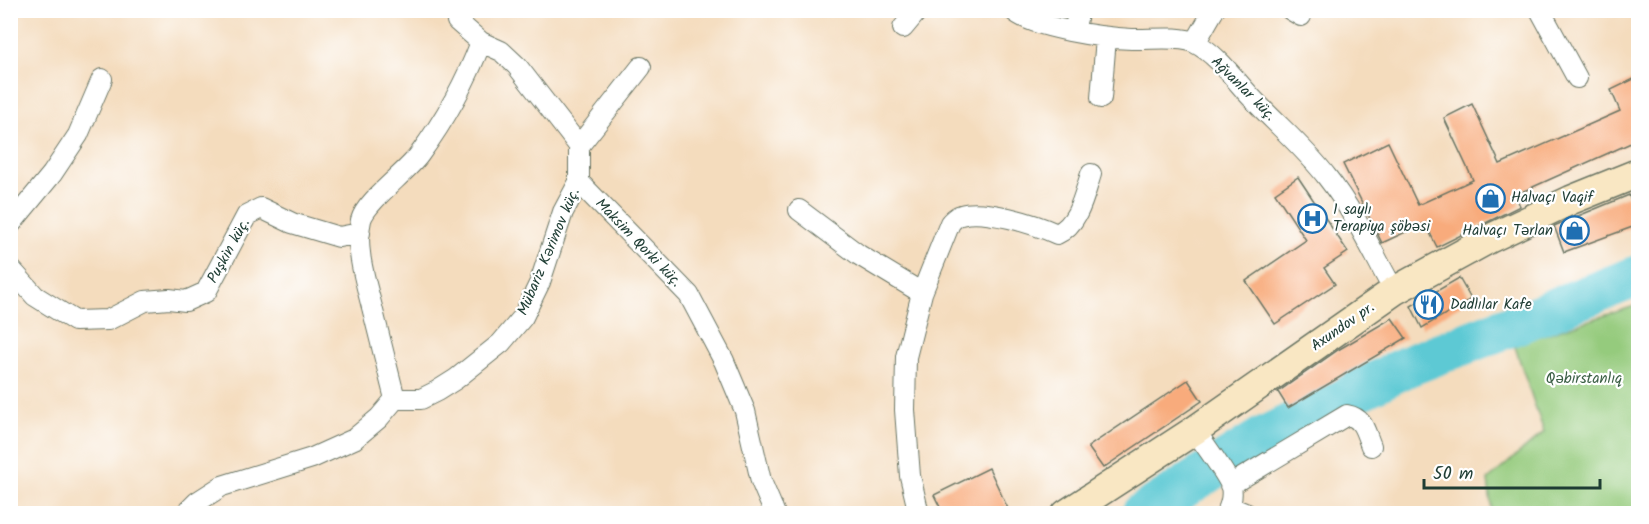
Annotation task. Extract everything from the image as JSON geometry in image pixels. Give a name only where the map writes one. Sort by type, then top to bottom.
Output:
[{"type":"street","points":[[455,10],[457,21],[480,42],[501,51],[517,66],[579,146],[579,182]]},
{"type":"street","points":[[903,28],[918,10]]},
{"type":"street","points":[[1013,10],[1032,22],[1106,38],[1179,40],[1195,43],[1214,10]]},
{"type":"street","points":[[1074,31],[1079,10]]},
{"type":"street","points":[[1540,10],[1577,78]]},
{"type":"street","points":[[1101,98],[1106,38]]},
{"type":"street","points":[[185,513],[197,502],[222,486],[312,458],[354,439],[380,418],[396,399],[362,268],[361,217],[368,207],[418,158],[439,126],[473,63],[480,42]]},
{"type":"street","name":"Ağvanlar küç.","points":[[1195,43],[1216,59],[1258,105],[1305,150],[1328,178],[1356,222],[1394,291]]},
{"type":"street","points":[[579,146],[641,67]]},
{"type":"street","points":[[10,225],[52,174],[78,135],[102,80]]},
{"type":"street","name":"Axundov pr.","points":[[1066,513],[1201,440],[1394,291],[1501,233],[1571,200],[1638,173]]},
{"type":"street","points":[[919,513],[910,476],[905,410],[906,357],[922,293],[950,223],[958,215],[974,213],[1035,224],[1057,234],[1065,230],[1075,218],[1091,174]]},
{"type":"street","name":"Mübariz Kərimov küç.","points":[[396,399],[421,399],[456,380],[501,343],[523,317],[540,282],[563,212],[579,182]]},
{"type":"street","name":"Maksim Qorki küç.","points":[[579,182],[688,295],[724,361],[745,411],[761,481],[775,513]]},
{"type":"street","name":"Puşkin küç.","points":[[10,268],[34,296],[75,321],[108,320],[145,301],[169,299],[186,302],[206,292],[247,215],[261,208],[292,223],[339,237],[360,233]]},
{"type":"street","points":[[799,210],[859,255],[922,293]]},
{"type":"street","points":[[1230,485],[1347,415],[1356,416],[1362,423],[1371,446]]},
{"type":"street","points":[[1201,440],[1230,485],[1234,511]]},
{"type":"green space","name":"Qəbirstanlıq","points":[[1638,305],[1638,513],[1492,513],[1488,480],[1544,432],[1514,344]]},
{"type":"building","points":[[1638,77],[1638,154],[1633,142],[1515,195],[1520,206],[1437,247],[1425,223],[1382,243],[1343,164],[1388,142],[1418,205],[1473,180],[1444,118],[1472,104],[1500,164],[1620,111],[1611,90]]},
{"type":"building","points":[[1298,177],[1348,252],[1324,268],[1335,284],[1275,324],[1246,281],[1306,240],[1275,193]]},
{"type":"building","points":[[1629,195],[1638,225],[1564,252],[1554,226]]},
{"type":"building","points":[[1459,278],[1471,299],[1422,328],[1411,306]]},
{"type":"building","points":[[1392,318],[1406,338],[1288,408],[1278,392],[1338,350]]},
{"type":"building","points":[[1188,380],[1202,401],[1103,468],[1088,447]]},
{"type":"building","points":[[989,468],[1010,513],[943,513],[934,495]]},
{"type":"waterway","points":[[1142,514],[1262,438],[1408,366],[1638,276]]},
{"type":"place","name":"Halvaçı Vaqif","points":[[1490,198]]},
{"type":"place","name":"1 saylı Terapiya şöbəsi","points":[[1312,219]]},
{"type":"place","name":"Halvaçı Tərlan","points":[[1574,231]]},
{"type":"place","name":"Dadlılar Kafe","points":[[1429,305]]}]
